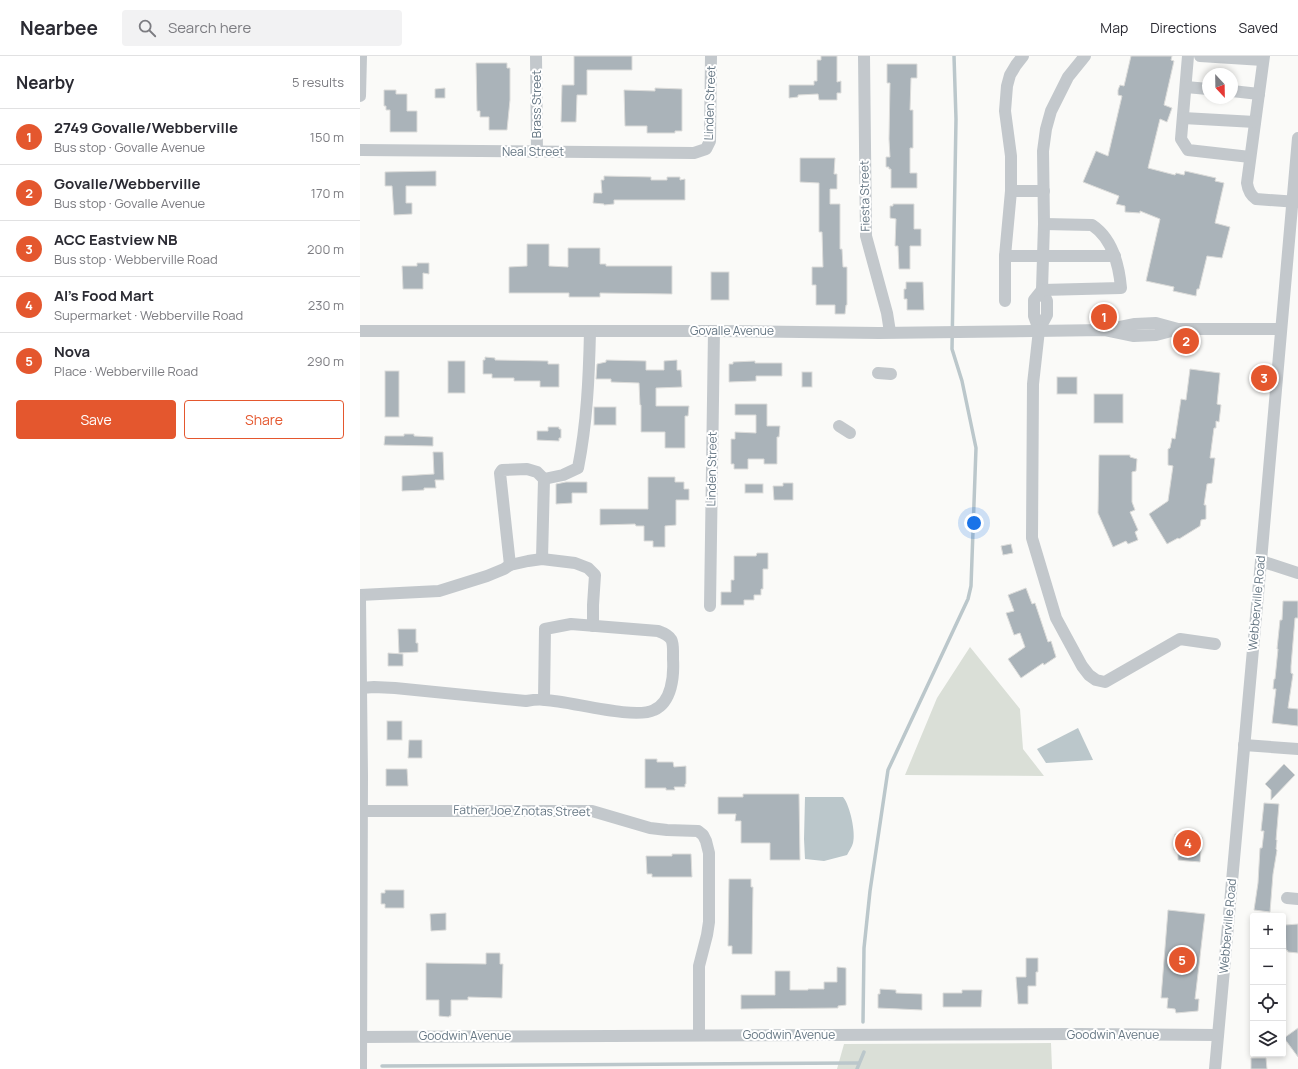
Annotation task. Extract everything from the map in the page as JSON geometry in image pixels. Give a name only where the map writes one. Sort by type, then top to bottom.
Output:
[{"type":"street","points":[[360,96],[361,56]]},
{"type":"street","name":"Brass Street","points":[[536,56],[537,152]]},
{"type":"street","name":"Linden Street","points":[[706,149],[711,135],[711,56]]},
{"type":"street","name":"Fiesta Street","points":[[864,56],[866,236],[887,313],[890,332]]},
{"type":"street","points":[[1005,301],[1005,256],[1011,191],[1011,156],[1005,111],[1007,86],[1010,76],[1023,56]]},
{"type":"street","points":[[1085,56],[1068,77],[1052,111],[1046,129],[1043,151],[1044,224],[1042,290],[1047,300],[1047,315],[1040,330],[1033,384],[1032,538],[1056,618],[1089,676],[1096,680],[1105,682],[1180,639],[1215,644]]},
{"type":"street","points":[[1188,56],[1181,139],[1188,150],[1250,157]]},
{"type":"street","points":[[1200,56],[1263,58],[1247,183],[1249,193],[1256,199],[1264,201],[1295,202]]},
{"type":"street","points":[[1186,87],[1202,88]]},
{"type":"street","points":[[1238,92],[1259,94]]},
{"type":"street","points":[[1183,118],[1255,122]]},
{"type":"street","name":"Webberville Road","points":[[1215,1069],[1282,329],[1295,202],[1298,138]]},
{"type":"street","name":"Neal Street","points":[[360,150],[694,153],[706,149]]},
{"type":"street","points":[[1011,191],[1044,191]]},
{"type":"street","points":[[1042,290],[1121,288],[1120,269],[1111,245],[1098,229],[1092,225],[1044,224]]},
{"type":"street","points":[[1005,256],[1115,256]]},
{"type":"street","name":"Govalle Avenue","points":[[360,331],[890,332],[1105,330],[1134,336],[1146,336],[1179,329],[1282,329]]},
{"type":"street","points":[[544,479],[563,475],[578,468],[589,396],[590,331]]},
{"type":"street","name":"Linden Street","points":[[710,606],[714,331]]},
{"type":"street","points":[[878,373],[891,374]]},
{"type":"street","points":[[839,426],[850,433]]},
{"type":"street","points":[[510,565],[500,473],[502,470],[527,469],[537,472],[544,479],[542,559]]},
{"type":"street","points":[[360,595],[439,591],[487,576],[510,565],[528,561],[542,559],[576,563],[588,568],[596,575],[593,605],[593,626]]},
{"type":"street","points":[[1261,561],[1298,574]]},
{"type":"street","points":[[360,599],[362,811],[361,1069]]},
{"type":"street","points":[[361,688],[395,688],[526,701],[544,699],[636,714],[653,711],[660,706],[670,693],[674,666],[672,639],[668,634],[658,631],[571,624],[545,629],[544,699]]},
{"type":"street","points":[[1244,744],[1298,749]]},
{"type":"street","name":"Father Joe Znotas Street","points":[[362,811],[592,811],[650,828],[698,831],[703,835],[709,853],[709,922],[699,966],[699,1036]]},
{"type":"street","name":"Goodwin Avenue","points":[[361,1037],[1078,1034],[1218,1035]]},
{"type":"shaded area","points":[[970,647],[1020,709],[1023,749],[1044,776],[905,775],[937,698]]},
{"type":"shaded area","points":[[1078,728],[1093,760],[1046,763],[1037,749]]},
{"type":"shaded area","points":[[805,797],[843,797],[846,801],[850,812],[854,833],[853,843],[847,855],[824,861],[805,859]]},
{"type":"shaded area","points":[[1051,1043],[1052,1069],[837,1069],[844,1044]]},
{"type":"building","points":[[574,56],[632,56],[632,70],[587,70],[587,95],[577,95],[576,122],[561,122],[562,85],[574,85]]},
{"type":"building","points":[[821,56],[837,56],[837,82],[841,81],[841,93],[837,93],[837,100],[819,100],[818,94],[798,95],[798,97],[789,98],[789,85],[814,85],[814,81],[817,81],[817,60],[821,60]]},
{"type":"building","points":[[1131,56],[1172,56],[1171,60],[1174,61],[1164,105],[1172,108],[1167,122],[1160,119],[1148,168],[1175,175],[1176,173],[1184,175],[1185,171],[1216,178],[1215,181],[1224,183],[1215,223],[1230,227],[1222,258],[1207,256],[1196,296],[1173,291],[1174,287],[1146,281],[1160,219],[1140,211],[1140,213],[1125,212],[1125,206],[1116,204],[1119,196],[1083,182],[1096,151],[1108,156],[1122,96],[1118,95],[1118,90],[1120,85],[1124,86]]},
{"type":"building","points":[[476,63],[507,63],[507,68],[510,68],[510,100],[507,130],[489,130],[489,117],[480,117],[480,111],[477,111]]},
{"type":"building","points":[[887,64],[917,64],[917,78],[911,78],[910,110],[913,110],[913,148],[910,148],[910,173],[917,173],[917,188],[891,188],[891,169],[886,167],[886,157],[890,157],[890,83],[887,83]]},
{"type":"building","points":[[445,88],[445,98],[435,98],[435,89]]},
{"type":"building","points":[[655,88],[682,89],[682,131],[675,131],[675,133],[647,133],[647,126],[625,126],[624,90],[655,91]]},
{"type":"building","points":[[384,90],[396,90],[396,94],[407,94],[407,111],[417,111],[417,132],[390,132],[390,110],[386,110],[386,106],[384,106]]},
{"type":"building","points":[[800,158],[835,158],[834,174],[837,174],[837,189],[830,189],[830,204],[840,204],[840,249],[842,249],[843,267],[847,267],[847,305],[845,314],[835,314],[835,305],[816,305],[816,285],[812,285],[812,267],[823,267],[822,232],[819,232],[819,183],[800,182]]},
{"type":"building","points":[[436,171],[436,186],[406,186],[406,203],[412,203],[412,214],[394,215],[392,186],[385,186],[385,172]]},
{"type":"building","points":[[604,176],[651,177],[651,180],[667,180],[667,177],[680,177],[680,180],[685,179],[685,200],[614,200],[614,204],[604,205],[593,203],[594,193],[602,193],[601,180],[604,180]]},
{"type":"building","points":[[893,204],[914,204],[914,229],[921,229],[921,246],[910,246],[910,269],[899,269],[898,246],[895,246],[896,219],[890,218],[890,206],[893,206]]},
{"type":"building","points":[[527,244],[549,244],[549,266],[568,267],[568,248],[600,248],[600,264],[606,264],[606,266],[672,266],[672,294],[600,293],[600,297],[569,297],[569,293],[509,293],[509,267],[527,266]]},
{"type":"building","points":[[417,263],[429,263],[429,274],[423,273],[423,289],[403,289],[402,266],[417,266]]},
{"type":"building","points":[[711,272],[729,272],[729,300],[711,300]]},
{"type":"building","points":[[906,282],[923,282],[924,310],[907,310],[907,299],[904,299]]},
{"type":"building","points":[[485,357],[495,358],[495,360],[548,361],[548,364],[559,364],[559,387],[540,387],[540,381],[514,381],[514,378],[492,378],[492,374],[483,374],[483,360],[485,360]]},
{"type":"building","points":[[606,360],[646,361],[646,370],[664,370],[664,361],[677,360],[677,370],[681,370],[682,387],[656,388],[656,406],[689,406],[688,416],[685,416],[685,448],[665,448],[665,432],[641,432],[639,383],[611,382],[611,379],[596,379],[597,364],[606,362]]},
{"type":"building","points":[[448,361],[465,361],[465,393],[448,393]]},
{"type":"building","points":[[755,361],[755,363],[782,363],[782,376],[756,376],[756,381],[729,382],[729,364],[733,364],[733,362]]},
{"type":"building","points":[[1190,369],[1220,373],[1217,404],[1221,405],[1219,422],[1216,421],[1216,428],[1214,428],[1210,458],[1215,458],[1212,483],[1207,484],[1204,505],[1206,505],[1206,519],[1201,520],[1200,526],[1179,539],[1178,538],[1167,544],[1149,514],[1168,501],[1173,466],[1168,465],[1168,449],[1170,448],[1172,438],[1175,439],[1181,399],[1186,400]]},
{"type":"building","points":[[385,371],[399,371],[399,417],[385,417]]},
{"type":"building","points":[[802,372],[812,372],[812,387],[802,387]]},
{"type":"building","points":[[1057,377],[1077,377],[1077,394],[1057,394]]},
{"type":"building","points":[[1094,394],[1123,394],[1123,423],[1094,423]]},
{"type":"building","points":[[735,404],[767,404],[767,426],[780,426],[779,437],[777,437],[777,464],[764,464],[764,459],[748,459],[748,469],[734,469],[734,464],[731,464],[731,439],[735,439],[735,432],[756,433],[756,415],[735,415]]},
{"type":"building","points":[[594,407],[616,407],[616,425],[594,425]]},
{"type":"building","points":[[548,427],[559,427],[559,429],[561,429],[561,438],[559,438],[559,441],[537,440],[537,431],[548,431]]},
{"type":"building","points":[[404,434],[433,437],[433,446],[384,445],[385,436],[404,436]]},
{"type":"building","points":[[433,452],[443,452],[444,480],[435,480],[436,488],[402,491],[402,476],[434,474]]},
{"type":"building","points":[[1099,455],[1130,455],[1130,457],[1137,459],[1136,471],[1132,472],[1132,502],[1135,510],[1130,512],[1138,530],[1135,532],[1138,540],[1128,544],[1126,541],[1113,547],[1098,513]]},
{"type":"building","points":[[648,477],[675,477],[675,482],[684,482],[684,489],[689,489],[689,500],[676,500],[676,525],[665,526],[665,547],[653,547],[653,541],[644,541],[644,526],[636,526],[635,524],[600,525],[600,509],[648,509]]},
{"type":"building","points":[[566,482],[587,482],[587,493],[572,493],[572,503],[556,504],[556,484]]},
{"type":"building","points":[[783,483],[793,483],[793,500],[774,500],[773,486],[783,486]]},
{"type":"building","points":[[745,484],[763,484],[763,493],[745,493]]},
{"type":"building","points":[[1011,544],[1013,553],[1003,555],[1001,546]]},
{"type":"building","points":[[757,553],[768,553],[768,569],[763,569],[763,589],[761,589],[761,595],[754,595],[754,600],[744,600],[744,605],[721,605],[721,592],[731,592],[731,580],[734,580],[734,556],[756,556]]},
{"type":"building","points":[[1026,588],[1032,604],[1035,603],[1048,642],[1051,641],[1056,657],[1044,665],[1043,663],[1021,678],[1008,659],[1025,647],[1020,633],[1014,635],[1006,613],[1014,611],[1008,595]]},
{"type":"building","points":[[1283,601],[1298,601],[1298,618],[1295,618],[1291,666],[1291,673],[1293,674],[1288,708],[1298,709],[1298,726],[1272,723],[1276,689],[1273,689]]},
{"type":"building","points":[[398,629],[416,629],[416,643],[418,643],[418,652],[399,653]]},
{"type":"building","points":[[388,653],[403,654],[403,666],[388,666]]},
{"type":"building","points":[[387,721],[402,721],[402,740],[387,740]]},
{"type":"building","points":[[409,740],[422,740],[422,758],[408,758]]},
{"type":"building","points":[[645,759],[657,759],[657,762],[673,762],[674,767],[686,766],[685,787],[674,787],[675,790],[666,790],[666,788],[645,788]]},
{"type":"building","points":[[1284,764],[1295,775],[1271,800],[1271,790],[1265,784]]},
{"type":"building","points":[[386,769],[407,769],[408,786],[386,786]]},
{"type":"building","points":[[743,794],[799,794],[800,860],[770,860],[770,843],[741,843],[741,821],[735,821],[736,814],[718,814],[718,797],[743,797]]},
{"type":"building","points":[[1264,803],[1279,804],[1276,840],[1277,850],[1273,874],[1270,912],[1254,910],[1258,883],[1260,848],[1262,848],[1264,831],[1261,831]]},
{"type":"building","points":[[1175,834],[1202,837],[1200,862],[1178,860],[1178,850],[1174,850]]},
{"type":"building","points":[[672,854],[691,854],[692,877],[652,877],[652,874],[647,874],[646,856],[672,856]]},
{"type":"building","points":[[729,879],[751,879],[751,887],[753,887],[752,954],[732,954],[732,946],[728,946]]},
{"type":"building","points":[[385,890],[404,890],[404,908],[385,908],[385,904],[381,904],[381,893],[385,893]]},
{"type":"building","points":[[1168,910],[1205,914],[1195,999],[1199,999],[1198,1011],[1176,1013],[1175,1009],[1167,1008],[1168,998],[1161,998]]},
{"type":"building","points":[[446,913],[446,930],[431,931],[430,914]]},
{"type":"building","points":[[1298,924],[1298,953],[1288,952],[1286,950],[1286,925]]},
{"type":"building","points":[[486,953],[500,953],[500,964],[503,964],[502,998],[468,997],[468,1000],[451,1000],[451,1016],[439,1016],[439,1000],[426,1000],[426,963],[486,964]]},
{"type":"building","points":[[1026,958],[1038,958],[1036,986],[1028,986],[1028,1004],[1018,1004],[1016,977],[1026,977]]},
{"type":"building","points":[[837,967],[846,968],[846,1005],[838,1006],[838,1008],[741,1009],[741,995],[775,995],[775,971],[790,971],[790,990],[824,989],[824,982],[837,982]]},
{"type":"building","points":[[880,989],[896,990],[896,993],[922,994],[922,1010],[878,1008],[878,994],[880,994]]},
{"type":"building","points":[[962,990],[982,990],[981,1007],[943,1007],[943,993],[962,993]]},
{"type":"building","points":[[1298,1028],[1298,1057],[1286,1041],[1286,1037]]},
{"type":"building","points":[[1251,1058],[1266,1058],[1267,1069],[1251,1069]]},
{"type":"waterway","points":[[863,1022],[864,948],[870,891],[888,770],[968,599],[971,586],[976,448],[962,381],[952,349],[956,119],[954,56]]},
{"type":"waterway","points":[[857,1069],[864,1052]]},
{"type":"waterway","points":[[382,1066],[859,1063]]},
{"type":"place","name":"2749 Govalle/Webberville","points":[[1104,317]]},
{"type":"place","name":"Govalle/Webberville","points":[[1186,341]]},
{"type":"place","name":"ACC Eastview NB","points":[[1264,378]]},
{"type":"place","name":"Al’s Food Mart","points":[[1188,843]]},
{"type":"place","name":"Nova","points":[[1182,960]]}]
